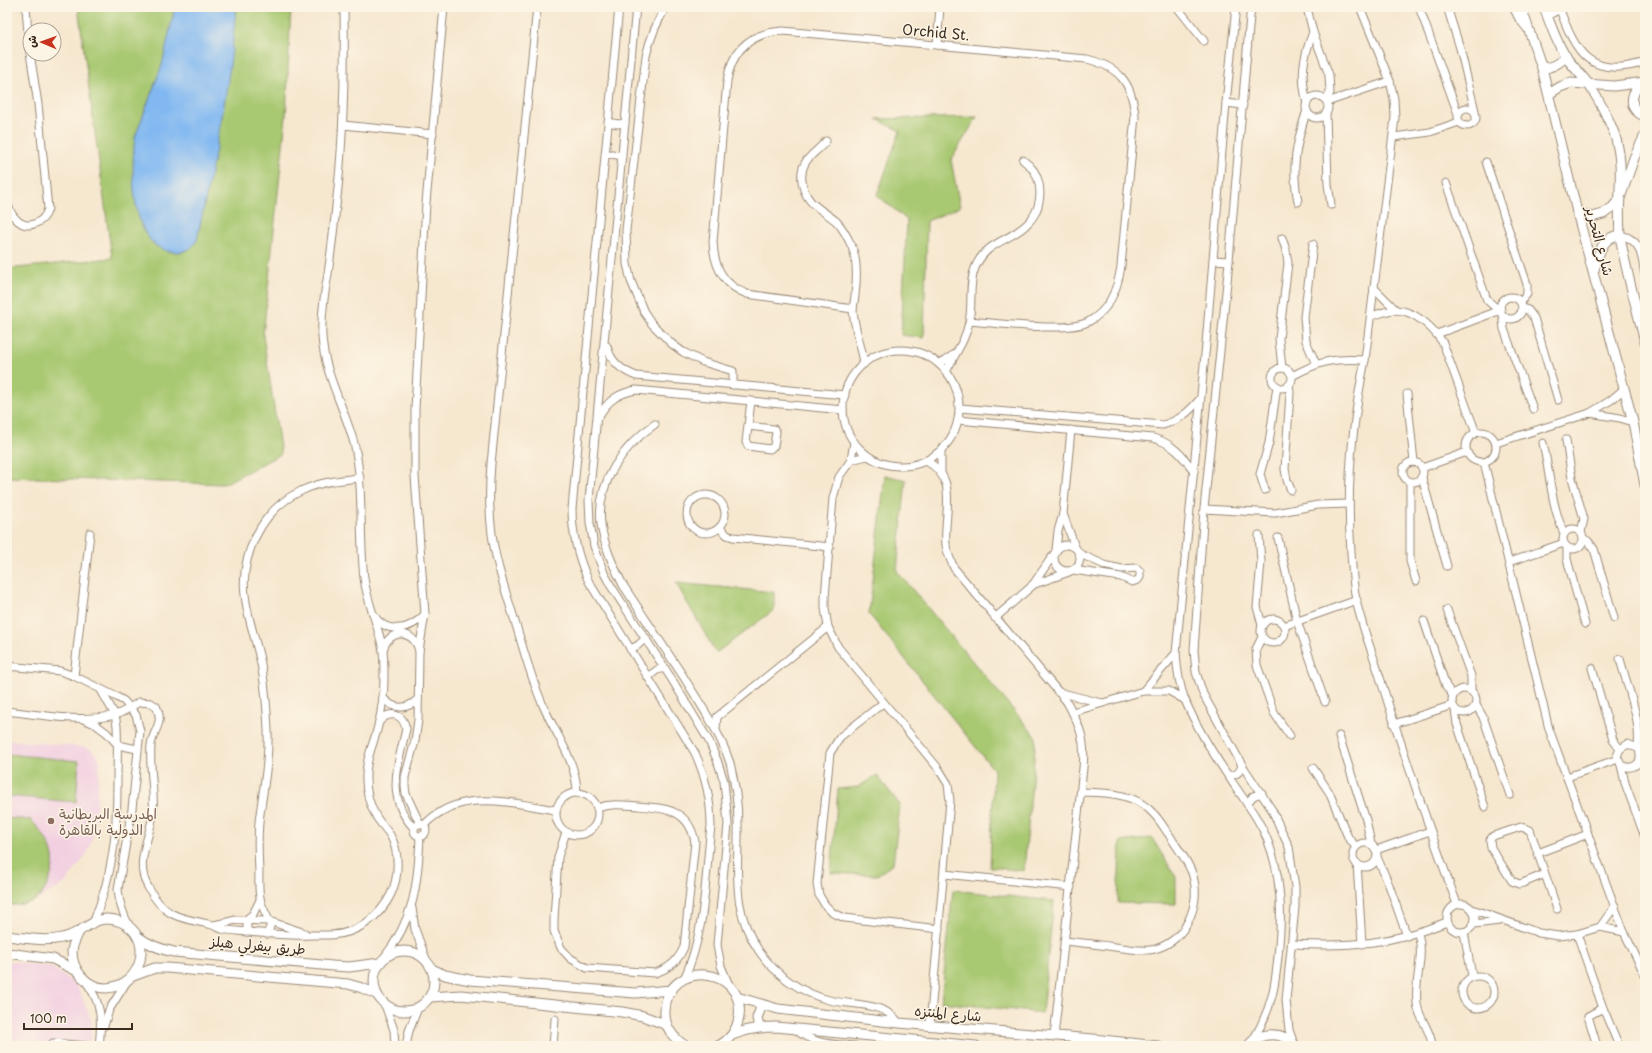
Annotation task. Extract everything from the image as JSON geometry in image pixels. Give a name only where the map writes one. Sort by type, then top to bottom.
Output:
[{"type":"street","points":[[7,202],[14,218],[23,224],[29,225],[40,222],[44,218],[48,209],[38,104],[29,47],[26,7]]},
{"type":"street","points":[[7,711],[81,718],[115,715],[131,708],[139,702],[151,703],[156,706],[160,719],[152,745],[154,798],[153,816],[142,863],[142,873],[145,883],[153,895],[163,908],[175,916],[189,921],[214,925],[223,929],[247,932],[298,936],[334,935],[353,931],[369,922],[383,908],[392,892],[397,873],[396,854],[391,836],[372,809],[366,783],[368,757],[379,722],[383,698],[383,650],[366,595],[363,574],[360,478],[355,448],[348,422],[326,364],[322,339],[322,308],[336,206],[343,125],[345,64],[344,7]]},
{"type":"street","points":[[419,826],[406,794],[405,786],[405,777],[415,741],[419,651],[425,614],[415,476],[415,409],[426,203],[444,7]]},
{"type":"street","points":[[537,7],[492,464],[490,510],[492,534],[498,563],[530,670],[545,711],[572,766],[576,779],[577,793]]},
{"type":"street","points":[[619,7],[572,509],[572,524],[574,540],[582,569],[695,752],[706,781],[709,796],[711,826],[699,936],[692,962],[684,979]]},
{"type":"street","points":[[636,7],[631,77],[625,123],[589,500],[590,523],[598,560],[611,586],[665,668],[709,741],[724,780],[728,824],[717,944],[720,966],[729,986],[737,997],[740,1010],[738,1024],[732,1036]]},
{"type":"street","points":[[666,7],[659,18],[646,56],[626,230],[626,253],[631,281],[644,312],[672,344],[693,358],[710,365],[733,371],[733,385]]},
{"type":"street","points":[[937,45],[940,7]]},
{"type":"street","points":[[1177,7],[1204,41]]},
{"type":"street","points":[[1236,7],[1176,653],[1180,683],[1185,700],[1193,717],[1228,775],[1258,820],[1274,860],[1279,881],[1281,928],[1275,990],[1263,1024],[1248,1044]]},
{"type":"street","points":[[1252,7],[1229,261],[1204,509],[1194,661],[1203,694],[1242,766],[1262,793],[1281,828],[1289,847],[1293,866],[1295,907],[1286,1000],[1288,1022],[1295,1045]]},
{"type":"street","points":[[1360,7],[1390,81],[1394,99],[1395,118],[1394,137],[1371,316],[1353,431],[1349,504],[1352,568],[1356,600],[1394,724],[1430,831],[1457,904]]},
{"type":"street","points":[[1419,7],[1458,114],[1459,122]]},
{"type":"street","points":[[1394,137],[1430,132],[1459,122],[1466,126],[1471,125],[1476,119],[1460,48],[1446,7]]},
{"type":"street","points":[[1513,7],[1519,20],[1530,33]]},
{"type":"street","name":"شارع التحرير","points":[[1521,7],[1542,68],[1549,94],[1577,212],[1594,271],[1633,422],[1645,485]]},
{"type":"street","points":[[1307,8],[1313,32],[1329,75],[1330,93],[1327,102],[1328,110],[1326,113],[1328,184],[1331,205]]},
{"type":"street","points":[[1545,11],[1560,8],[1571,38],[1579,51],[1595,64],[1613,67],[1630,67],[1645,62]]},
{"type":"street","name":"شارع التحرير","points":[[1545,11],[1566,56],[1589,85],[1607,116],[1614,134],[1622,173],[1620,235],[1645,342]]},
{"type":"street","name":"Orchid St.","points":[[853,309],[747,294],[732,287],[719,272],[714,253],[714,218],[729,69],[740,49],[749,41],[760,35],[783,31],[1087,58],[1109,66],[1124,81],[1130,92],[1134,104],[1135,116],[1121,266],[1116,289],[1110,302],[1089,322],[1075,326],[1049,326],[970,321]]},
{"type":"street","points":[[1313,32],[1307,46],[1303,68],[1304,90],[1307,107],[1311,116],[1317,118],[1326,113]]},
{"type":"street","points":[[1542,68],[1558,64],[1566,56]]},
{"type":"street","points":[[631,77],[643,78]]},
{"type":"street","points":[[1327,102],[1390,81]]},
{"type":"street","points":[[1549,94],[1566,84],[1571,83],[1614,86],[1643,83]]},
{"type":"street","points":[[1643,83],[1634,90],[1632,99],[1634,108],[1640,114],[1645,116]]},
{"type":"street","points":[[1298,202],[1294,171],[1295,156],[1307,107],[1311,98],[1318,96],[1321,96],[1327,102]]},
{"type":"street","points":[[1226,103],[1243,105]]},
{"type":"street","points":[[1458,114],[1464,108],[1470,108],[1475,112]]},
{"type":"street","points":[[608,122],[618,124],[625,123]]},
{"type":"street","points":[[343,125],[433,134]]},
{"type":"street","points":[[1577,212],[1592,217],[1603,214],[1613,208],[1620,198],[1634,158],[1645,135]]},
{"type":"street","points":[[826,141],[812,153],[804,165],[801,179],[804,193],[813,205],[837,222],[846,234],[852,248],[856,263],[853,309],[855,328],[862,346],[864,364]]},
{"type":"street","points":[[605,155],[612,154],[622,156]]},
{"type":"street","points":[[946,372],[967,333],[970,321],[972,282],[974,270],[979,259],[986,250],[994,244],[1028,224],[1036,212],[1040,198],[1039,184],[1033,170],[1023,160]]},
{"type":"street","points":[[1446,183],[1487,300],[1512,319],[1516,318],[1519,316],[1521,305],[1527,294],[1527,284],[1486,162]]},
{"type":"street","points":[[1594,271],[1604,242],[1609,238],[1620,235],[1629,237],[1636,242],[1640,249],[1645,274]]},
{"type":"street","points":[[1282,238],[1288,263],[1279,340],[1282,368]]},
{"type":"street","points":[[1313,244],[1304,317],[1306,341],[1316,364]]},
{"type":"street","points":[[1213,260],[1229,261]]},
{"type":"street","points":[[1374,288],[1396,310]]},
{"type":"street","points":[[1533,409],[1504,329],[1502,302],[1508,297],[1515,298],[1534,318],[1558,400]]},
{"type":"street","points":[[1371,316],[1396,310],[1405,312],[1423,321],[1437,334],[1443,343],[1476,433]]},
{"type":"street","points":[[1437,334],[1502,312]]},
{"type":"street","points":[[605,342],[615,364],[624,371],[636,376],[845,395]]},
{"type":"street","points":[[862,346],[874,357]]},
{"type":"street","points":[[907,350],[930,357],[939,364],[954,382],[960,408],[958,420],[949,442],[941,451],[926,461],[911,466],[895,467],[880,463],[867,456],[854,442],[848,432],[843,410],[845,395],[855,373],[874,357],[885,352],[907,350]]},
{"type":"street","points":[[939,364],[955,354]]},
{"type":"street","points":[[1292,376],[1316,364],[1349,359],[1365,360]]},
{"type":"street","points":[[1289,385],[1283,388],[1277,386],[1273,382],[1272,375],[1276,370],[1282,368],[1289,371],[1292,376],[1289,385],[1290,401],[1285,469],[1291,490]]},
{"type":"street","points":[[1265,490],[1260,474],[1269,443],[1277,386]]},
{"type":"street","points":[[1496,443],[1590,414],[1624,389]]},
{"type":"street","points":[[598,418],[603,409],[614,398],[636,390],[843,410]]},
{"type":"street","points":[[1406,394],[1414,462]]},
{"type":"street","points":[[960,408],[1163,424],[1174,422],[1184,416],[1200,399]]},
{"type":"street","points":[[748,426],[774,429],[776,432],[774,446],[770,449],[748,446],[746,442],[751,401]]},
{"type":"street","points":[[1590,414],[1620,418],[1633,422]]},
{"type":"street","points":[[958,420],[1153,438],[1163,441],[1180,453],[1194,471]]},
{"type":"street","points":[[655,424],[629,445],[610,474],[602,506],[601,523],[605,543],[613,565],[623,585],[706,712],[724,748],[738,802],[737,886],[743,920],[759,952],[770,965],[791,983],[830,1000],[887,1010],[894,1016],[898,1023],[897,1039]]},
{"type":"street","points":[[1063,514],[1075,547],[1080,554],[1122,573],[1060,570],[1054,563],[1058,531],[1063,514],[1071,430]]},
{"type":"street","points":[[1481,432],[1490,435],[1496,443],[1494,455],[1490,460],[1484,462],[1474,460],[1467,452],[1467,444],[1470,437],[1476,433],[1481,432]]},
{"type":"street","points":[[1566,440],[1572,478],[1584,519],[1581,532],[1584,539],[1594,548],[1614,618]]},
{"type":"street","points":[[854,442],[851,460],[839,477],[835,487],[825,603],[828,627],[838,647],[938,768],[948,784],[950,801],[930,1025]]},
{"type":"street","points":[[1543,443],[1549,468],[1551,491],[1564,533],[1563,536],[1567,559],[1585,624]]},
{"type":"street","points":[[941,451],[941,472]]},
{"type":"street","points":[[1422,468],[1467,452]]},
{"type":"street","points":[[851,460],[867,456]]},
{"type":"street","points":[[926,461],[934,465],[941,472],[947,484],[946,545],[954,568],[1066,702],[1079,725],[1083,740],[1084,754],[1054,1036]]},
{"type":"street","points":[[1422,478],[1419,481],[1410,482],[1404,477],[1403,468],[1410,462],[1419,464],[1422,468],[1422,478],[1447,566]]},
{"type":"street","points":[[1484,462],[1542,705],[1551,735],[1624,932],[1645,975]]},
{"type":"street","points":[[267,934],[270,928],[269,921],[260,900],[258,843],[259,815],[265,787],[268,758],[268,730],[261,664],[245,602],[244,580],[247,558],[254,538],[266,519],[282,503],[300,491],[320,483],[360,478]]},
{"type":"street","points":[[1410,482],[1410,552],[1412,569],[1416,581]]},
{"type":"street","points":[[708,494],[720,500],[726,513],[724,522],[720,528],[714,532],[704,534],[692,528],[687,519],[687,515],[688,506],[694,498],[708,494]]},
{"type":"street","points":[[1204,509],[1275,513],[1318,505],[1349,504]]},
{"type":"street","points":[[720,528],[727,535],[733,537],[830,547]]},
{"type":"street","points":[[1564,533],[1574,528],[1581,532]]},
{"type":"street","points":[[74,676],[90,532]]},
{"type":"street","points":[[1259,535],[1261,562],[1258,607],[1262,625]]},
{"type":"street","points":[[1278,538],[1297,621],[1325,702]]},
{"type":"street","points":[[1565,545],[1570,549],[1578,548],[1581,546],[1584,539]]},
{"type":"street","points":[[594,546],[605,543]]},
{"type":"street","points":[[995,618],[1032,586],[1055,552],[1063,545],[1075,547]]},
{"type":"street","points":[[1509,562],[1565,545]]},
{"type":"street","points":[[1032,586],[1071,571],[1080,563],[1080,554]]},
{"type":"street","points":[[1284,626],[1356,600]]},
{"type":"street","points":[[371,610],[382,624],[401,631],[413,639],[417,644],[419,651]]},
{"type":"street","points":[[1447,610],[1471,676],[1471,690]]},
{"type":"street","points":[[383,650],[389,638],[419,622],[425,614]]},
{"type":"street","points":[[1271,619],[1279,620],[1284,626],[1284,635],[1278,642],[1269,643],[1262,637],[1260,631],[1264,622],[1271,619]]},
{"type":"street","points":[[1424,621],[1446,686],[1453,696],[1457,724],[1486,807]]},
{"type":"street","points":[[716,717],[828,627]]},
{"type":"street","points":[[1262,637],[1256,650],[1257,665],[1274,713],[1290,736]]},
{"type":"street","points":[[630,649],[637,646],[646,638]]},
{"type":"street","points":[[1143,691],[1176,653]]},
{"type":"street","points":[[1620,660],[1639,730],[1637,748]]},
{"type":"street","points":[[7,666],[60,671],[98,687],[101,690],[117,697],[131,708],[136,715],[140,731],[132,809],[118,889],[122,914],[130,928],[137,936],[141,956],[139,967],[134,976],[126,983],[109,1010],[104,1025],[101,1046]]},
{"type":"street","points":[[648,678],[654,672],[665,668]]},
{"type":"street","points":[[1592,668],[1613,740],[1620,749],[1620,762],[1625,783],[1645,837]]},
{"type":"street","points":[[1453,696],[1455,692],[1462,688],[1471,690],[1476,696],[1476,705],[1483,717],[1510,796]]},
{"type":"street","points":[[94,921],[102,899],[113,854],[118,807],[118,745],[115,715],[101,690]]},
{"type":"street","points":[[1073,712],[1143,691],[1174,692],[1185,700]]},
{"type":"street","points":[[1058,692],[1102,703]]},
{"type":"street","points":[[383,698],[397,711],[405,722],[406,729],[396,775],[397,798],[405,819],[419,826],[426,832],[420,836]]},
{"type":"street","points":[[379,722],[383,717],[413,705],[418,700]]},
{"type":"street","points":[[883,703],[840,737],[830,753],[818,871],[819,895],[833,914],[845,918],[939,930]]},
{"type":"street","points":[[1454,707],[1462,713],[1467,713],[1476,705]]},
{"type":"street","points":[[1394,724],[1454,707]]},
{"type":"street","points":[[692,714],[706,712],[716,717]]},
{"type":"street","points":[[709,741],[716,732],[716,717]]},
{"type":"street","points":[[81,718],[95,724],[107,733],[118,745],[137,749]]},
{"type":"street","points":[[1339,736],[1366,820],[1376,857],[1389,885],[1407,936]]},
{"type":"street","points":[[1620,749],[1628,744],[1637,748],[1643,758],[1634,766],[1625,767],[1620,762]]},
{"type":"street","points":[[1566,777],[1620,762]]},
{"type":"street","points":[[1228,775],[1233,776],[1238,774],[1242,766]]},
{"type":"street","points":[[1314,768],[1329,792],[1348,837],[1356,846]]},
{"type":"street","points":[[1065,941],[1154,950],[1167,945],[1178,937],[1186,926],[1194,900],[1192,873],[1186,861],[1154,814],[1143,805],[1130,798],[1117,794],[1080,792]]},
{"type":"street","points":[[577,793],[588,796],[595,803],[597,808],[597,820],[590,830],[578,835],[566,832],[558,823],[556,810],[566,796],[577,793]]},
{"type":"street","points":[[1247,804],[1253,796],[1262,793]]},
{"type":"street","points":[[420,836],[415,834],[419,826],[444,810],[473,800],[493,801],[556,810]]},
{"type":"street","points":[[566,832],[558,857],[554,921],[557,940],[565,954],[575,962],[587,968],[655,973],[665,970],[673,964],[680,956],[684,947],[695,842],[691,829],[681,816],[665,808],[614,804],[597,808]]},
{"type":"street","points":[[118,807],[132,809]]},
{"type":"street","points":[[1545,874],[1519,884],[1512,882],[1491,848],[1490,840],[1493,836],[1520,827],[1526,827],[1530,830],[1557,909]]},
{"type":"street","points":[[1356,846],[1363,843],[1373,847],[1430,831]]},
{"type":"street","points":[[1538,853],[1588,834]]},
{"type":"street","points":[[412,906],[415,929],[430,965],[434,979],[434,988],[430,997],[418,1008],[401,1012],[393,1010],[385,1005],[376,994],[374,978],[381,961],[396,943],[412,906],[417,875],[420,836]]},
{"type":"street","points":[[727,846],[737,847]]},
{"type":"street","points":[[1356,846],[1354,857],[1357,863],[1362,944]]},
{"type":"street","points":[[1357,863],[1364,866],[1369,866],[1376,857]]},
{"type":"street","points":[[944,874],[1070,887]]},
{"type":"street","points":[[247,932],[247,920],[253,914],[260,900]]},
{"type":"street","points":[[1502,921],[1474,924],[1464,932],[1454,931],[1447,922],[1448,911],[1452,907],[1457,904],[1465,904],[1472,909],[1502,921],[1539,933],[1558,936],[1577,934],[1600,927],[1624,932]]},
{"type":"street","points":[[1600,927],[1615,906]]},
{"type":"street","points":[[1472,909],[1475,914],[1474,924]]},
{"type":"street","points":[[101,1046],[101,1014],[96,998],[77,971],[73,962],[72,951],[74,941],[86,926],[94,921],[113,919],[122,922],[130,928]]},
{"type":"street","points":[[214,925],[224,922],[247,920],[269,921],[300,932],[315,935]]},
{"type":"street","points":[[1292,944],[1331,946],[1362,944],[1407,936],[1447,922]]},
{"type":"street","points":[[7,936],[53,940],[80,932]]},
{"type":"street","points":[[1464,932],[1472,976]]},
{"type":"street","points":[[1418,933],[1422,953],[1416,988],[1417,1004],[1421,1018],[1432,1041],[1432,1046]]},
{"type":"street","points":[[1577,934],[1603,1008],[1619,1046]]},
{"type":"street","name":"طريق بيفرلي هيلز","points":[[137,936],[160,950],[174,952],[333,966],[364,966],[381,961]]},
{"type":"street","points":[[381,961],[391,954],[401,951],[410,951],[420,955],[430,965],[445,975],[470,980],[635,993],[672,990]]},
{"type":"street","points":[[7,953],[53,959],[77,971]]},
{"type":"street","points":[[134,976],[155,968],[167,968],[348,984],[376,994]]},
{"type":"street","points":[[683,1045],[672,1035],[667,1025],[665,1007],[667,998],[672,990],[684,979],[694,975],[708,975],[721,980],[729,986]]},
{"type":"street","points":[[1472,976],[1486,978],[1491,982],[1494,989],[1494,996],[1491,1002],[1486,1006],[1473,1008],[1463,999],[1461,992],[1463,986],[1472,976]]},
{"type":"street","points":[[84,980],[94,986],[105,988],[116,987],[126,983]]},
{"type":"street","points":[[430,997],[450,995],[471,996],[622,1012],[643,1016],[667,1025]]},
{"type":"street","name":"شارع المنتزه","points":[[737,997],[778,1009],[898,1023],[1054,1036],[1093,1042],[1158,1046]]},
{"type":"street","points":[[385,1005],[394,1030],[395,1046]]},
{"type":"street","points":[[759,1027],[758,1013],[762,1005]]},
{"type":"street","points":[[406,1046],[409,1031],[418,1008]]},
{"type":"street","points":[[1598,1046],[1588,1016],[1603,1008]]},
{"type":"street","points":[[553,1046],[555,1019]]},
{"type":"street","points":[[720,1046],[732,1036],[745,1030],[759,1027],[976,1046]]},
{"type":"street","points":[[795,1029],[813,1041],[855,1046]]},
{"type":"street","points":[[1248,1044],[1261,1036],[1278,1035],[1287,1038],[1295,1045]]},
{"type":"street","points":[[53,1043],[87,1046]]},
{"type":"shaded area","name":"المدرسة البريطانية الدولية بالقاهرة","points":[[7,740],[87,747],[96,753],[100,761],[94,833],[87,854],[66,882],[58,888],[35,901],[7,907]]},
{"type":"shaded area","points":[[7,961],[51,967],[77,985],[92,1022],[90,1046],[7,1046]]},
{"type":"green space","points":[[78,7],[291,7],[286,117],[263,335],[281,454],[224,484],[7,477],[7,269],[112,258]]},
{"type":"green space","points":[[977,117],[951,160],[960,207],[927,221],[924,338],[901,335],[907,220],[877,195],[900,131],[877,119]]},
{"type":"green space","points":[[885,475],[906,480],[897,571],[1036,737],[1024,871],[990,867],[994,770],[869,614]]},
{"type":"green space","points":[[676,583],[774,592],[774,610],[716,653]]},
{"type":"green space","points":[[7,754],[79,761],[76,802],[7,796]]},
{"type":"green space","points":[[877,775],[900,805],[893,864],[877,875],[831,873],[838,789],[858,787]]},
{"type":"green space","points":[[7,818],[31,820],[45,837],[52,852],[53,867],[47,886],[41,896],[26,904],[7,905]]},
{"type":"green space","points":[[1152,838],[1176,877],[1176,904],[1118,903],[1120,842]]},
{"type":"green space","points":[[953,890],[1054,901],[1042,1013],[941,1002]]},
{"type":"water","points":[[175,7],[236,7],[234,37],[226,95],[197,240],[188,250],[182,252],[175,252],[160,248],[149,238],[141,224],[136,206],[133,168],[135,137],[162,65]]},
{"type":"place","name":"المدرسة البريطانية الدولية بالقاهرة","points":[[51,821]]}]
